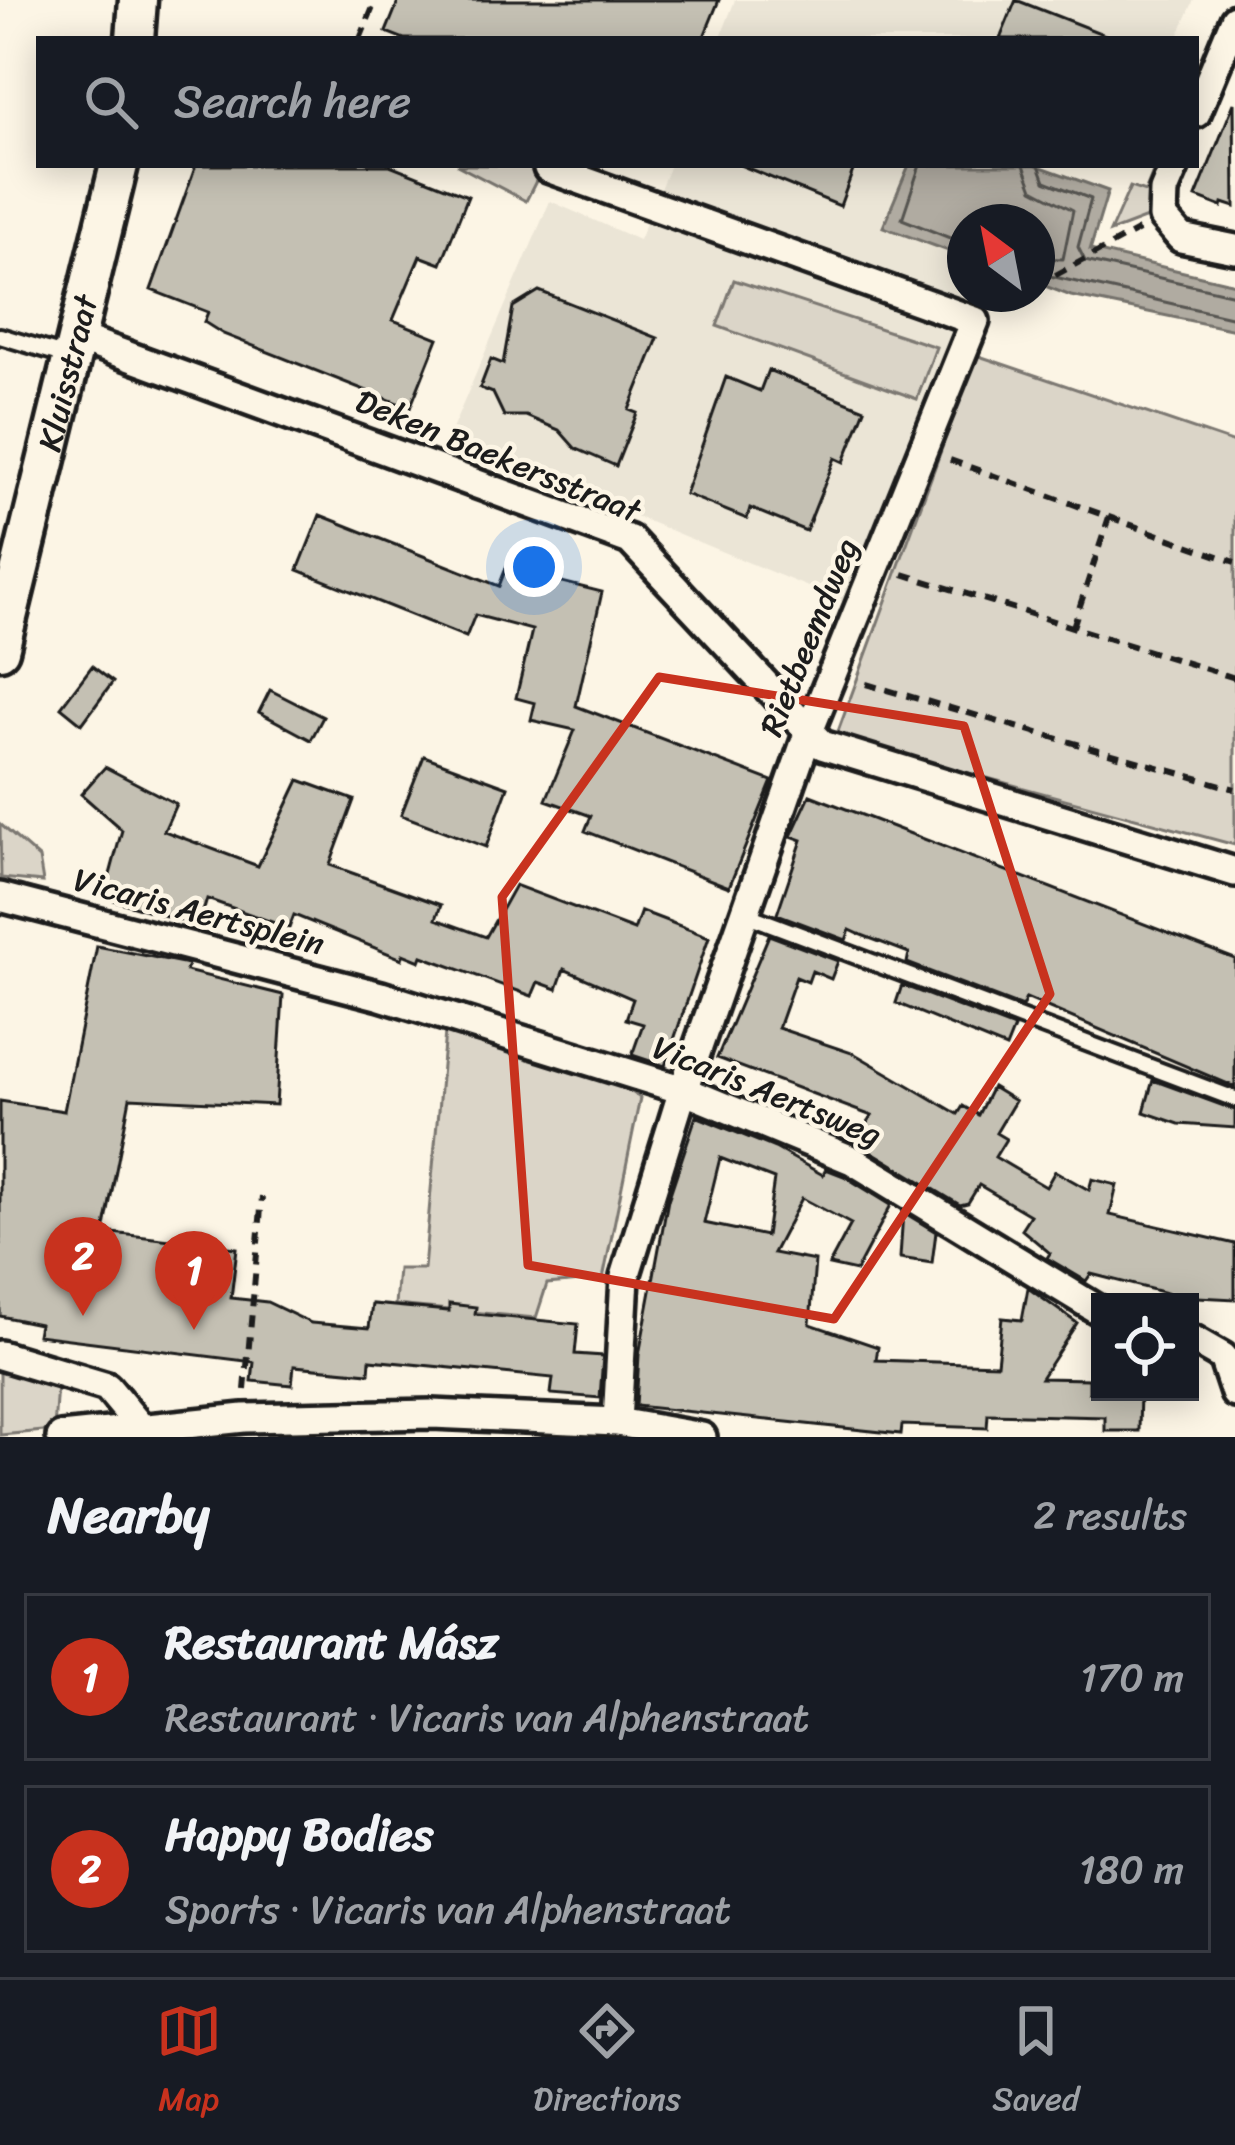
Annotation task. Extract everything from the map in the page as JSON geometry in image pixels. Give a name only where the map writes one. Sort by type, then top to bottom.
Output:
[{"type":"street","points":[[135,36],[139,0]]},
{"type":"street","points":[[1199,106],[1235,19]]},
{"type":"street","name":"Kluisstraat","points":[[0,650],[118,168]]},
{"type":"street","name":"Rietbeemdweg","points":[[548,168],[975,321],[808,734],[683,1090],[625,1277],[617,1422]]},
{"type":"street","points":[[1174,168],[1164,191],[1163,217],[1181,238],[1235,249]]},
{"type":"street","name":"Deken Baekersstraat","points":[[76,348],[630,540],[822,745],[1235,872]]},
{"type":"street","name":"Vicaris Aertsplein","points":[[0,897],[381,996]]},
{"type":"street","name":"Vicaris Aertsweg","points":[[381,996],[683,1090],[853,1160],[1091,1305]]},
{"type":"street","points":[[1199,1343],[1223,1357],[1235,1393]]},
{"type":"street","points":[[0,1355],[107,1387],[142,1430]]},
{"type":"street","points":[[61,1437],[244,1418],[432,1414],[617,1422],[702,1437]]},
{"type":"lane","points":[[0,336],[76,348]]},
{"type":"lane","points":[[745,914],[1235,1099]]},
{"type":"path","points":[[361,36],[376,0]]},
{"type":"path","points":[[1055,275],[1111,245]]},
{"type":"path","points":[[922,450],[1235,562]]},
{"type":"path","points":[[1072,627],[1109,517]]},
{"type":"path","points":[[876,565],[1235,679]]},
{"type":"path","points":[[866,684],[1235,789]]},
{"type":"path","points":[[244,1418],[247,1326],[262,1197]]},
{"type":"highlighted area","points":[[659,677],[964,726],[1050,994],[834,1319],[528,1265],[502,897]]},
{"type":"shaded area","points":[[735,0],[1194,0],[1178,36],[721,36]]},
{"type":"shaded area","points":[[463,168],[542,168],[526,201]]},
{"type":"shaded area","points":[[669,168],[1021,168],[984,204],[947,204],[947,312],[964,312],[847,603],[448,439],[550,201],[639,240]]},
{"type":"shaded area","points":[[1155,168],[1182,168],[1160,213],[1110,232],[1130,187],[1145,192]]},
{"type":"shaded area","points":[[734,280],[936,347],[917,399],[717,326]]},
{"type":"shaded area","points":[[976,355],[1235,443],[1235,845],[836,737]]},
{"type":"shaded area","points":[[0,824],[39,858],[43,882],[1,878]]},
{"type":"shaded area","points":[[445,1032],[625,1087],[640,1098],[603,1279],[547,1284],[536,1318],[395,1305],[398,1269],[424,1269]]},
{"type":"shaded area","points":[[0,1366],[57,1383],[54,1430],[0,1435]]},
{"type":"water","points":[[908,168],[1044,168],[1108,191],[1090,250],[1235,284],[1235,330],[1055,290],[1055,204],[947,204],[947,250],[883,227]]},
{"type":"building","points":[[399,0],[719,0],[704,36],[396,36],[386,32]]},
{"type":"building","points":[[1016,0],[1108,36],[1001,36]]},
{"type":"building","points":[[1234,103],[1235,207],[1223,203],[1222,207],[1196,197]]},
{"type":"building","points":[[195,168],[398,168],[468,196],[441,264],[420,256],[393,320],[438,338],[410,408],[223,334],[204,322],[208,312],[151,290]]},
{"type":"building","points":[[747,168],[854,168],[840,206]]},
{"type":"building","points":[[539,291],[658,338],[629,410],[637,413],[616,466],[575,448],[559,430],[526,416],[504,416],[493,393],[480,388],[491,359],[503,364],[513,307]]},
{"type":"building","points":[[768,370],[865,409],[844,462],[835,458],[806,531],[750,508],[747,519],[685,494],[726,377],[760,391]]},
{"type":"building","points":[[320,515],[499,586],[506,568],[602,592],[576,706],[772,781],[729,887],[585,831],[591,816],[546,800],[575,730],[531,720],[535,703],[516,698],[532,630],[475,615],[466,637],[298,570]]},
{"type":"building","points":[[92,666],[113,682],[82,724],[61,707]]},
{"type":"building","points":[[270,690],[323,717],[311,740],[259,712]]},
{"type":"building","points":[[424,756],[508,787],[486,847],[401,815]]},
{"type":"building","points":[[105,767],[176,804],[164,831],[258,866],[299,780],[354,800],[330,865],[441,905],[436,919],[486,937],[515,885],[634,930],[641,911],[709,937],[665,1066],[632,1055],[643,1024],[626,1019],[633,999],[564,969],[557,989],[538,982],[532,996],[422,956],[420,961],[403,954],[402,959],[294,915],[289,928],[207,899],[199,926],[104,897],[122,830],[81,794]]},
{"type":"building","points":[[810,795],[1235,959],[1235,1087],[1026,998],[1022,1007],[907,963],[909,953],[850,930],[846,940],[777,914],[802,840],[791,836]]},
{"type":"building","points":[[769,935],[838,961],[831,979],[812,971],[808,982],[796,977],[778,1028],[855,1054],[958,1114],[963,1106],[978,1115],[992,1087],[1015,1101],[996,1133],[1006,1139],[995,1157],[1046,1187],[1055,1171],[1089,1190],[1092,1179],[1117,1185],[1110,1215],[1235,1244],[1235,1299],[1166,1293],[1091,1274],[1086,1281],[1047,1258],[1050,1253],[1021,1229],[1030,1215],[979,1185],[968,1203],[960,1205],[854,1141],[872,1116],[717,1058]]},
{"type":"building","points":[[97,946],[188,964],[186,971],[283,995],[276,1105],[130,1098],[104,1232],[237,1248],[231,1298],[267,1302],[311,1323],[369,1328],[372,1304],[449,1311],[449,1304],[476,1307],[475,1314],[578,1324],[575,1354],[603,1356],[600,1398],[551,1394],[553,1378],[370,1360],[369,1373],[294,1366],[292,1385],[252,1381],[254,1362],[37,1335],[39,1324],[0,1316],[0,1101],[64,1111]]},
{"type":"building","points":[[902,985],[1014,1028],[1006,1048],[896,1003]]},
{"type":"building","points":[[1153,1080],[1235,1110],[1235,1128],[1179,1124],[1144,1112]]},
{"type":"building","points":[[696,1116],[775,1148],[823,1175],[826,1169],[844,1176],[891,1205],[856,1271],[829,1265],[851,1224],[802,1198],[773,1253],[815,1261],[810,1324],[878,1347],[876,1360],[997,1364],[1002,1318],[1022,1320],[1028,1288],[1077,1323],[1041,1378],[1089,1379],[1091,1401],[1140,1401],[1139,1431],[1105,1431],[1105,1417],[988,1414],[987,1428],[902,1425],[901,1434],[636,1406],[639,1355],[668,1200]],"holes":[[[720,1158],[774,1179],[766,1236],[704,1223]]]},
{"type":"building","points":[[903,1212],[936,1232],[932,1263],[900,1258]]},
{"type":"place","name":"Happy Bodies","points":[[83,1316]]},
{"type":"place","name":"Restaurant Mász","points":[[194,1330]]}]
